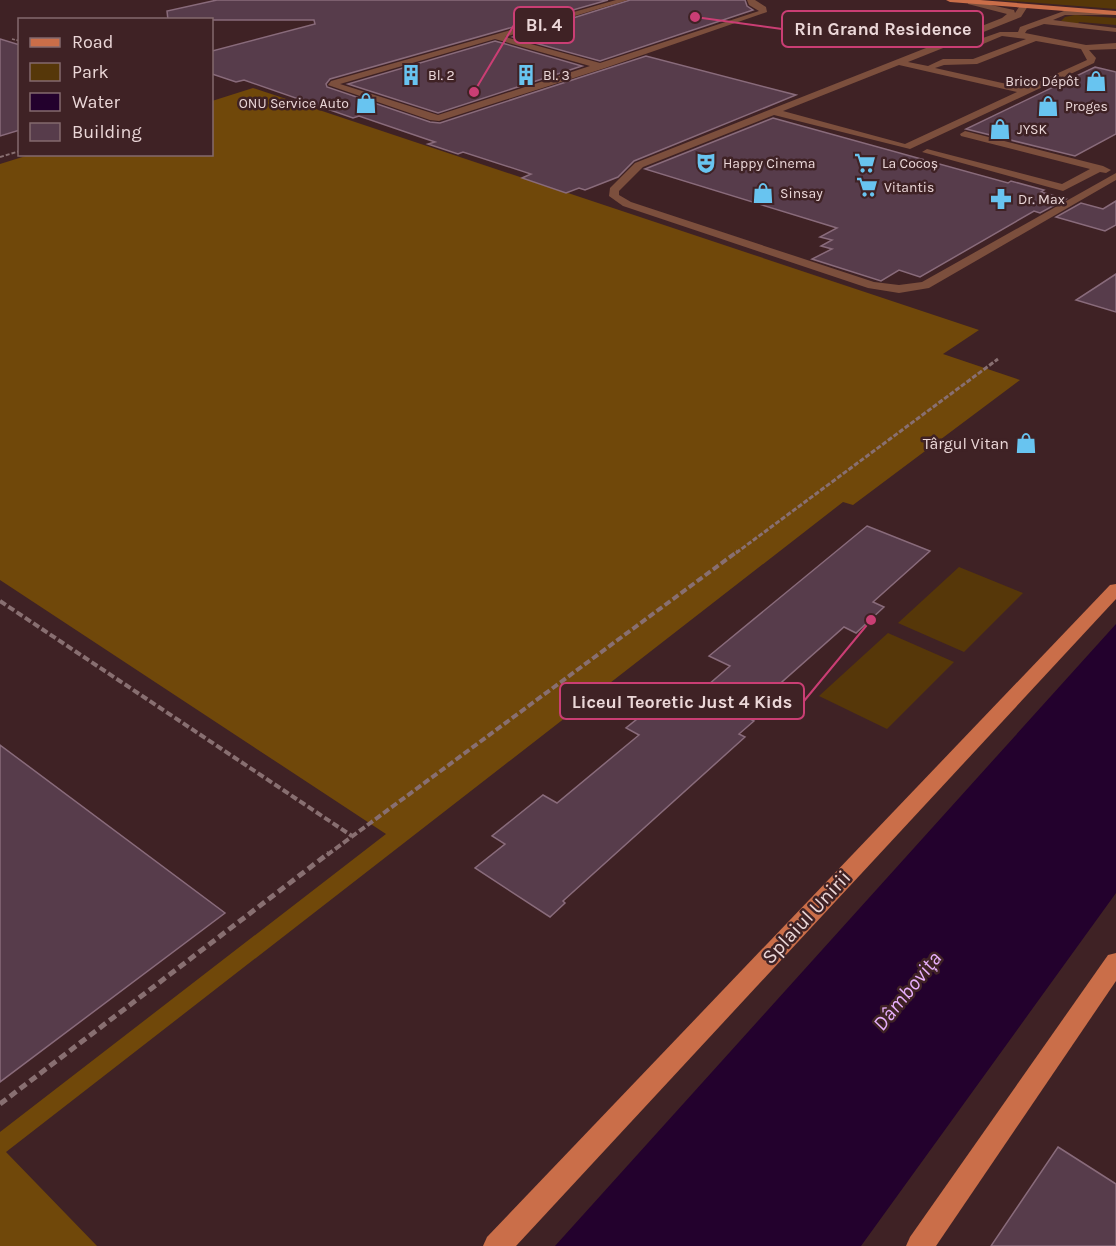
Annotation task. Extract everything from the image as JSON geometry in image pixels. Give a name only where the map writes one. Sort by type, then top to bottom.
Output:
[{"type":"main road","points":[[950,0],[1116,13]]},
{"type":"main road","name":"Splaiul Unirii","points":[[497,1246],[1116,589]]},
{"type":"main road","points":[[920,1246],[1116,962]]},
{"type":"lane","points":[[624,0],[333,85],[436,118],[602,66],[764,11],[751,0]]},
{"type":"lane","points":[[971,2],[1011,12],[1005,20]]},
{"type":"lane","points":[[1024,6],[1020,14],[639,165],[615,190],[614,196],[627,204],[872,285],[908,288],[925,285],[1116,174]]},
{"type":"lane","points":[[1021,34],[1014,29],[1033,18],[1037,7]]},
{"type":"lane","points":[[1021,34],[1023,29],[1068,12],[1116,13]]},
{"type":"lane","points":[[1041,21],[1116,30]]},
{"type":"lane","points":[[969,46],[1000,34],[1021,34],[1086,48],[1116,46]]},
{"type":"lane","points":[[495,37],[602,66]]},
{"type":"lane","points":[[921,68],[943,63],[974,62],[1035,38]]},
{"type":"lane","points":[[906,147],[1091,61],[1092,58],[1084,51],[1086,48]]},
{"type":"lane","points":[[921,68],[959,50]]},
{"type":"lane","points":[[897,62],[1025,91]]},
{"type":"lane","points":[[771,111],[1062,188],[1099,168]]},
{"type":"lane","points":[[944,129],[1116,174]]},
{"type":"path","points":[[12,39],[18,40]]},
{"type":"path","points":[[0,157],[18,152]]},
{"type":"path","points":[[0,1104],[352,836],[998,358]]},
{"type":"path","points":[[0,601],[352,836]]},
{"type":"green space","points":[[998,0],[1116,0],[1116,9]]},
{"type":"green space","points":[[1075,15],[1116,18],[1116,25],[1061,21],[1065,17]]},
{"type":"green space","points":[[959,567],[1023,593],[964,652],[898,623]]},
{"type":"green space","points":[[888,633],[954,662],[887,729],[819,696]]},
{"type":"shaded area","points":[[253,88],[979,330],[943,354],[1020,380],[853,505],[843,502],[6,1152],[97,1246],[0,1246],[0,1132],[386,834],[0,580],[0,164],[26,156],[213,156],[213,101]]},
{"type":"water","name":"Dâmbovița","points":[[1116,624],[1116,893],[861,1246],[555,1246]]},
{"type":"building","points":[[217,0],[608,0],[330,79],[326,84],[327,87],[430,122],[440,123],[646,56],[796,95],[634,161],[618,177],[585,190],[579,188],[566,193],[522,178],[531,174],[463,152],[458,154],[428,144],[435,142],[359,116],[353,118],[244,80],[236,82],[213,74],[213,51],[315,24],[314,20],[168,18],[167,11]]},
{"type":"building","points":[[630,0],[745,0],[747,6],[753,10],[600,61],[513,37]]},
{"type":"building","points":[[0,39],[18,44],[18,131],[0,136]]},
{"type":"building","points":[[495,41],[582,66],[438,113],[348,84]]},
{"type":"building","points":[[1095,67],[1116,72],[1116,134],[1075,156],[966,129]]},
{"type":"building","name":"Vitantis","points":[[773,118],[1008,183],[1011,181],[1044,190],[1041,192],[1066,199],[1040,213],[1034,211],[920,277],[899,270],[881,281],[812,259],[832,249],[821,246],[832,240],[820,237],[837,228],[645,169]]},
{"type":"building","points":[[1116,201],[1116,225],[1105,231],[1056,217],[1081,203],[1103,209]]},
{"type":"building","points":[[1116,274],[1116,312],[1076,300]]},
{"type":"building","points":[[867,526],[930,551],[873,602],[884,607],[856,633],[844,627],[775,688],[769,685],[737,712],[754,721],[739,734],[745,737],[563,901],[565,903],[550,917],[475,868],[505,844],[492,836],[543,795],[557,803],[639,735],[626,728],[676,688],[694,697],[730,666],[709,656]]},
{"type":"building","points":[[0,745],[225,913],[0,1082]]},
{"type":"building","points":[[1058,1147],[1116,1184],[1116,1246],[991,1246]]},
{"type":"place","name":"Rin Grand Residence","points":[[695,17]]},
{"type":"place","name":"Bl. 2","points":[[411,75]]},
{"type":"place","name":"Bl. 3","points":[[526,75]]},
{"type":"place","name":"Brico Dépôt","points":[[1096,81]]},
{"type":"place","name":"Bl. 4","points":[[474,92]]},
{"type":"place","name":"ONU Service Auto","points":[[366,103]]},
{"type":"place","name":"Proges","points":[[1048,106]]},
{"type":"place","name":"JYSK","points":[[1000,129]]},
{"type":"place","name":"Happy Cinema","points":[[706,163]]},
{"type":"place","name":"La Cocoș","points":[[865,163]]},
{"type":"place","name":"Vitantis","points":[[867,187]]},
{"type":"place","name":"Sinsay","points":[[763,193]]},
{"type":"place","name":"Dr. Max","points":[[1001,199]]},
{"type":"place","name":"Târgul Vitan","points":[[1026,443]]},
{"type":"place","name":"Liceul Teoretic Just 4 Kids","points":[[871,620]]}]
